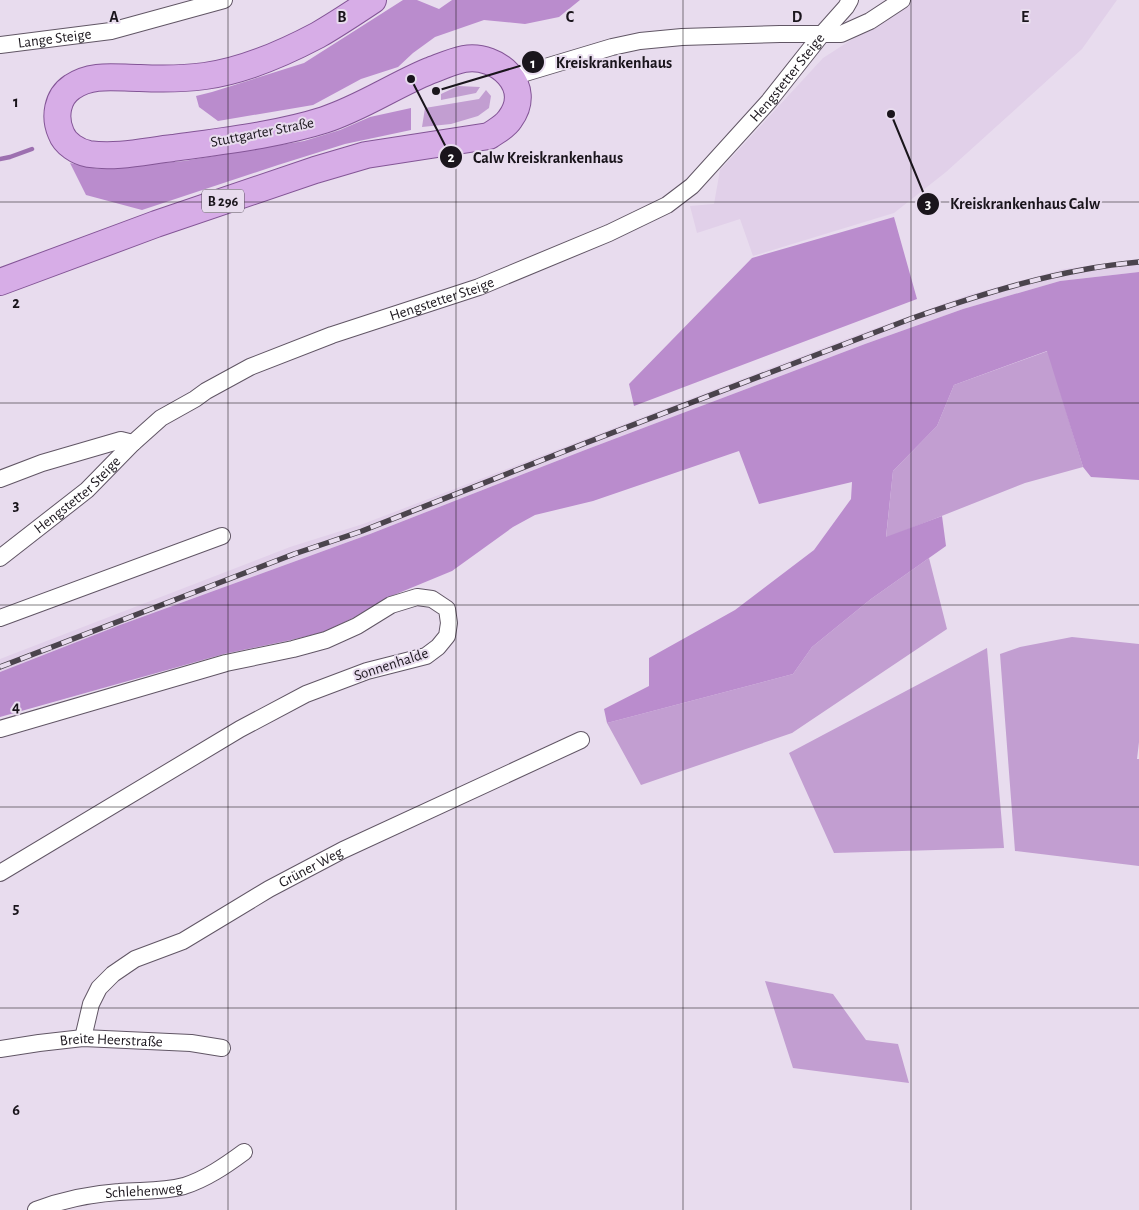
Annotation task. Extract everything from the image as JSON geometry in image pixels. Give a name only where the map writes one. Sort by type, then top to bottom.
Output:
[{"type":"main road","name":"Stuttgarter Straße","points":[[373,0],[311,38],[281,53],[237,69],[205,76],[172,79],[97,78],[79,84],[70,88],[57,110],[56,120],[61,135],[68,144],[87,154],[116,155],[151,151],[291,129],[325,119],[411,79],[442,66],[466,59],[486,60],[501,68],[512,77]]},
{"type":"main road","name":"B 296","points":[[0,282],[156,224],[315,170],[366,155],[488,136],[502,128],[511,119],[517,106],[518,92],[512,77]]},
{"type":"street","name":"Lange Steige","points":[[0,44],[111,31],[224,0]]},
{"type":"street","name":"Hengstetter Steige","points":[[0,558],[87,490],[133,443],[161,418],[250,367],[332,335],[479,287],[609,233],[667,205],[692,186],[724,152],[769,101],[850,0]]},
{"type":"street","points":[[512,77],[612,47],[640,41],[682,37],[841,34],[870,21],[902,0]]},
{"type":"street","points":[[0,479],[42,463],[121,440],[133,443]]},
{"type":"street","points":[[0,618],[222,536]]},
{"type":"street","name":"Sonnenhalde","points":[[0,729],[226,663],[326,640],[357,626],[391,605],[417,597],[432,599],[447,609],[450,622],[447,636],[438,647],[426,656],[367,671],[306,694],[240,729],[0,873]]},
{"type":"street","name":"Grüner Weg","points":[[83,1038],[91,1004],[99,988],[113,974],[134,959],[183,941],[270,889],[343,850],[581,740]]},
{"type":"street","name":"Breite Heerstraße","points":[[0,1049],[83,1038],[191,1043],[222,1048]]},
{"type":"street","name":"Schlehenweg","points":[[36,1210],[90,1195],[162,1190],[182,1186],[203,1179],[244,1152]]},
{"type":"shaded area","points":[[403,0],[417,0],[439,9],[452,0],[580,0],[559,17],[525,24],[484,20],[435,37],[398,67],[361,79],[313,105],[218,121],[199,107],[196,96],[304,63]]},
{"type":"shaded area","points":[[901,0],[1117,0],[1082,49],[946,172],[894,213],[753,256],[740,219],[697,233],[690,206],[714,204],[720,170],[823,58],[904,6]]},
{"type":"shaded area","points":[[458,86],[480,87],[476,93],[441,100],[441,94]]},
{"type":"shaded area","points":[[486,90],[491,96],[489,108],[478,116],[451,124],[422,127],[425,108],[479,99]]},
{"type":"shaded area","points":[[411,108],[411,130],[345,144],[142,210],[86,195],[70,163],[98,169],[184,161],[304,141],[340,130],[370,117]]},
{"type":"shaded area","points":[[894,217],[917,299],[634,406],[629,384],[752,258]]},
{"type":"shaded area","points":[[1139,259],[1139,272],[1060,281],[963,309],[865,344],[370,534],[120,625],[0,672],[0,659],[290,547],[363,524],[862,333],[968,295],[1064,269]]},
{"type":"shaded area","points":[[1139,272],[1139,480],[1091,477],[1083,467],[1047,351],[954,385],[937,426],[893,471],[886,537],[942,516],[946,546],[871,599],[812,647],[793,674],[607,723],[604,709],[649,686],[649,658],[735,610],[814,550],[851,499],[852,482],[759,504],[739,451],[593,501],[535,515],[513,527],[452,571],[389,597],[324,632],[224,654],[0,717],[0,672],[120,625],[370,534],[585,450],[963,309],[1060,281]]},
{"type":"shaded area","points":[[1048,351],[1083,467],[1025,483],[886,538],[893,471],[937,426],[954,385]]},
{"type":"shaded area","points":[[929,558],[947,629],[792,733],[641,785],[607,723],[793,674],[812,647],[871,599]]},
{"type":"shaded area","points":[[1072,637],[1139,644],[1139,742],[1137,759],[1139,759],[1139,866],[1015,851],[1000,654],[1020,647]]},
{"type":"shaded area","points":[[987,648],[1004,848],[834,853],[789,753]]},
{"type":"shaded area","points":[[765,981],[833,994],[866,1040],[898,1044],[909,1083],[793,1068]]},
{"type":"waterway","points":[[0,159],[32,149]]},
{"type":"railway","points":[[0,667],[294,554],[362,531],[910,319],[966,300],[1051,276],[1110,265],[1139,262]]},
{"type":"place","name":"Calw Kreiskrankenhaus","points":[[411,79]]},
{"type":"place","name":"Kreiskrankenhaus","points":[[436,91]]},
{"type":"place","name":"Kreiskrankenhaus Calw","points":[[891,114]]}]
